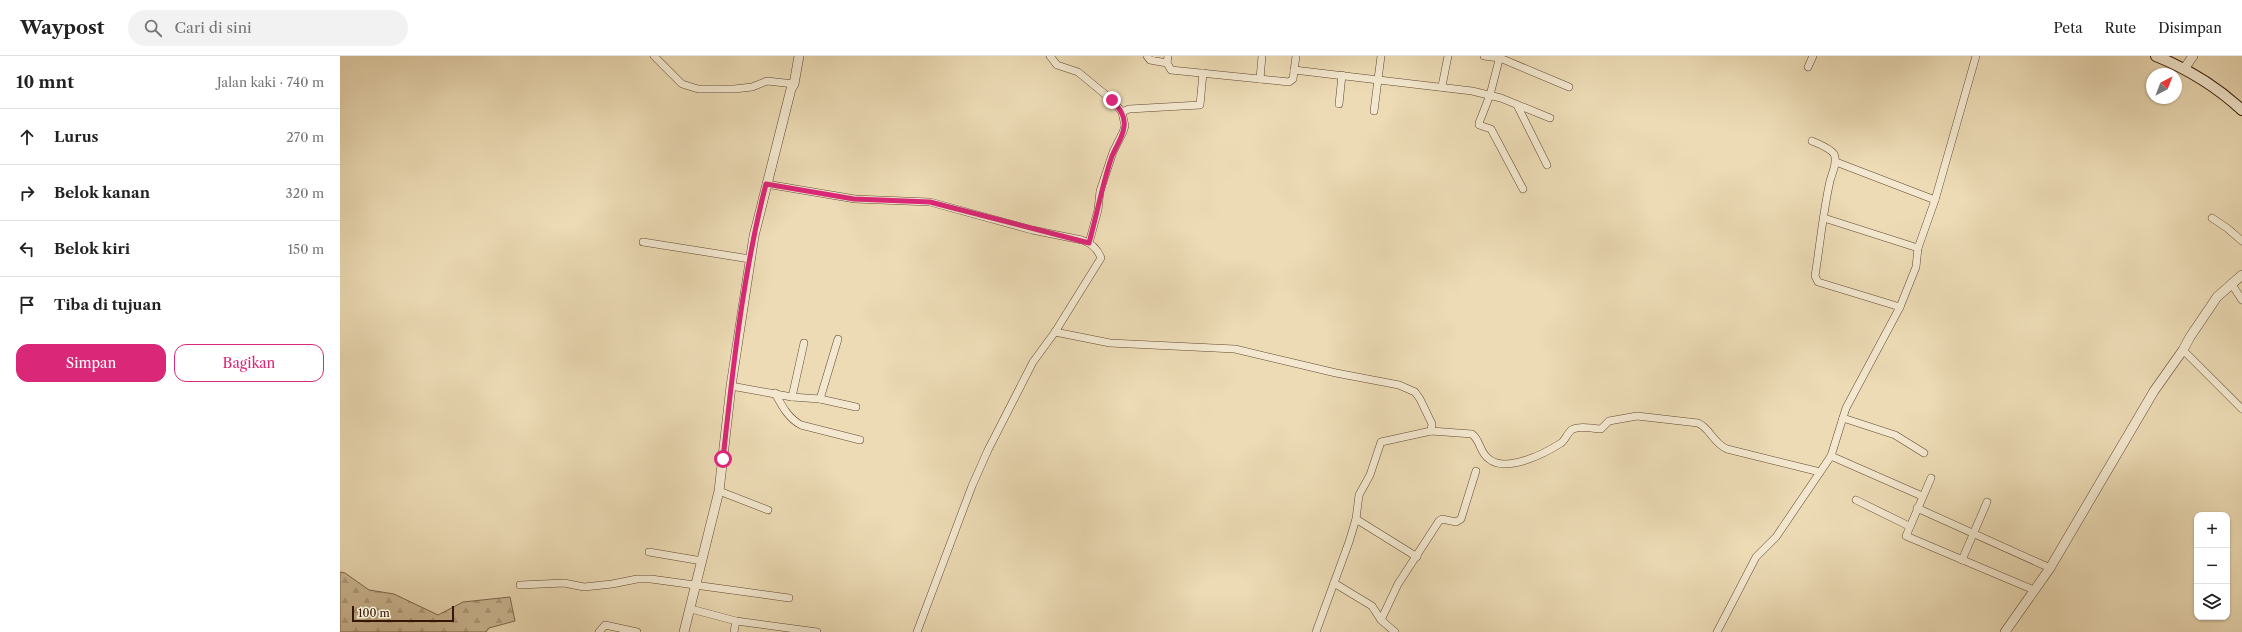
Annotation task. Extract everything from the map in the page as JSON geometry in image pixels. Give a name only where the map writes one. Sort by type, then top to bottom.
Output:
[{"type":"main road","points":[[2156,56],[2184,69],[2207,83],[2242,110]]},
{"type":"street","points":[[654,56],[682,84],[698,89],[734,89],[752,87],[767,81],[794,84]]},
{"type":"street","points":[[684,632],[691,609],[719,491],[731,386],[750,259],[766,184],[791,89],[794,84],[799,56]]},
{"type":"street","points":[[1050,56],[1057,66],[1078,72],[1112,100],[1122,112],[1125,126],[1113,152],[1100,191],[1098,210],[1089,243]]},
{"type":"street","points":[[1147,56],[1150,60],[1168,60],[1171,70],[1289,82],[1293,79],[1296,56]]},
{"type":"street","points":[[1260,79],[1262,56]]},
{"type":"street","points":[[1374,111],[1381,56]]},
{"type":"street","points":[[1442,86],[1448,56]]},
{"type":"street","points":[[1484,56],[1500,57],[1569,87]]},
{"type":"street","points":[[1808,67],[1813,56]]},
{"type":"street","points":[[1717,632],[1756,557],[1776,536],[1831,456],[1846,408],[1900,307],[1916,267],[1918,248],[1935,200],[1976,56]]},
{"type":"street","points":[[2184,69],[2193,56]]},
{"type":"street","points":[[1500,57],[1490,94],[1479,125],[1491,129],[1523,189]]},
{"type":"street","points":[[1294,70],[1442,86],[1490,94],[1550,118]]},
{"type":"street","points":[[1122,112],[1129,109],[1200,105],[1203,73]]},
{"type":"street","points":[[1339,104],[1342,75]]},
{"type":"street","points":[[1517,105],[1547,165]]},
{"type":"street","points":[[1812,141],[1830,150],[1834,155],[1836,162],[1824,207],[1824,218],[1815,276],[1818,282],[1900,307]]},
{"type":"street","points":[[1836,162],[1935,200]]},
{"type":"street","points":[[766,184],[854,199],[930,202],[1089,243],[1099,252],[1101,258],[1055,332],[1033,362],[988,450],[972,486],[917,632]]},
{"type":"street","points":[[1824,218],[1918,248]]},
{"type":"street","points":[[2212,218],[2242,241]]},
{"type":"street","points":[[643,242],[750,259]]},
{"type":"street","points":[[2006,632],[2050,568],[2154,391],[2183,350],[2217,297],[2231,283],[2242,275]]},
{"type":"street","points":[[2231,283],[2242,300]]},
{"type":"street","points":[[1055,332],[1110,343],[1235,349],[1336,373],[1398,385],[1415,392],[1432,424],[1431,431]]},
{"type":"street","points":[[820,399],[838,339]]},
{"type":"street","points":[[792,397],[804,343]]},
{"type":"street","points":[[2183,350],[2242,409]]},
{"type":"street","points":[[731,386],[792,397],[820,399],[856,407]]},
{"type":"street","points":[[775,393],[783,408],[794,422],[860,440]]},
{"type":"street","points":[[1316,632],[1356,519],[1359,495],[1370,475],[1381,442],[1431,431],[1472,434],[1478,440],[1480,451],[1489,459],[1503,465],[1533,458],[1562,442],[1572,430],[1585,427],[1601,429],[1609,421],[1615,419],[1645,417],[1698,423],[1704,426],[1715,442],[1727,449],[1820,472]]},
{"type":"street","points":[[1843,418],[1895,435],[1924,453]]},
{"type":"street","points":[[1831,456],[1922,496]]},
{"type":"street","points":[[1381,620],[1398,584],[1439,521],[1442,519],[1456,522],[1461,519],[1476,471]]},
{"type":"street","points":[[1931,478],[1909,526],[1906,536],[2034,590]]},
{"type":"street","points":[[719,491],[768,510]]},
{"type":"street","points":[[1856,500],[1909,526]]},
{"type":"street","points":[[1962,560],[1987,502]]},
{"type":"street","points":[[1917,508],[2050,568]]},
{"type":"street","points":[[1356,519],[1417,557]]},
{"type":"street","points":[[649,552],[702,561]]},
{"type":"street","points":[[520,585],[564,583],[584,587],[612,584],[637,579],[651,579],[789,598]]},
{"type":"street","points":[[1334,583],[1372,606],[1381,620],[1395,632]]},
{"type":"street","points":[[691,609],[772,629],[817,632]]},
{"type":"street","points":[[734,632],[736,621]]},
{"type":"street","points":[[599,632],[604,625],[637,632]]},
{"type":"green space","points":[[340,572],[345,573],[369,590],[394,594],[438,615],[463,602],[510,597],[515,621],[489,628],[486,632],[340,632]]},
{"type":"route","points":[[723,459],[731,400],[731,386],[745,290],[754,236],[766,184],[854,199],[930,202],[1032,230],[1082,240],[1089,243],[1098,210],[1100,191],[1113,152],[1125,126],[1122,112],[1112,100]]}]
